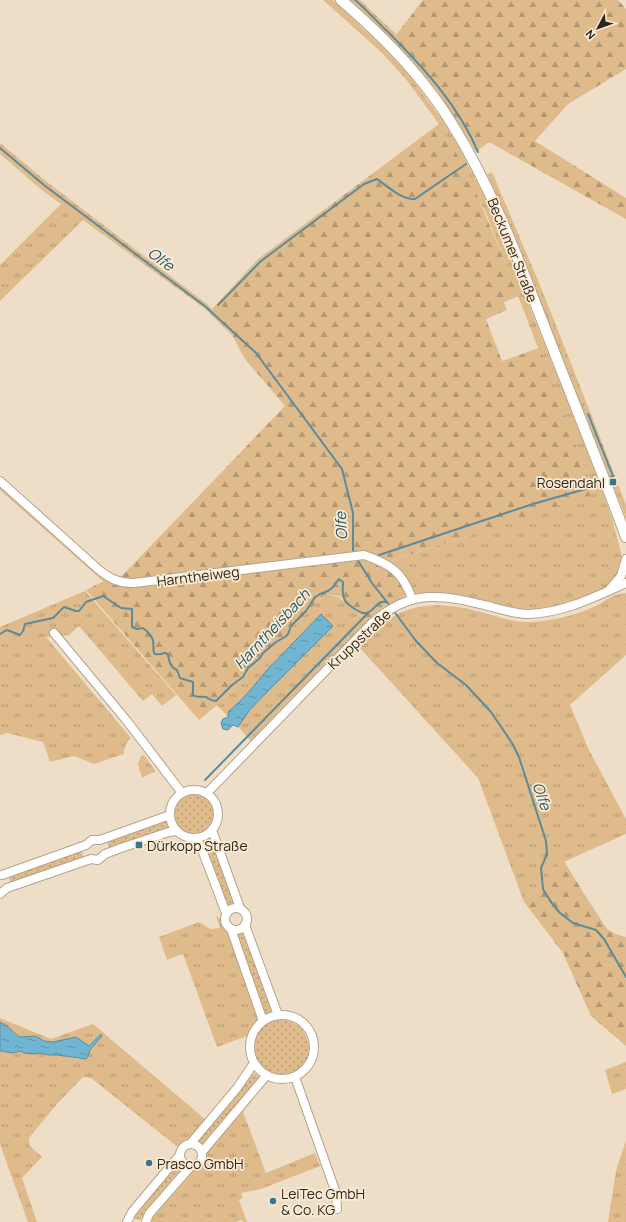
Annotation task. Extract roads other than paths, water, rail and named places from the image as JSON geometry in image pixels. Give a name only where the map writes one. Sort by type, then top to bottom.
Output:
[{"type":"main road","name":"Beckumer Straße","points":[[341,0],[388,43],[413,71],[447,116],[488,189],[515,252],[626,537]]},
{"type":"street","name":"Harntheiweg","points":[[0,482],[98,569],[109,578],[119,583],[134,584],[364,555],[380,561],[402,576],[412,599]]},
{"type":"street","points":[[607,592],[621,576],[626,558]]},
{"type":"street","name":"Kruppstraße","points":[[209,795],[306,690],[385,612],[398,604],[412,599],[434,597],[456,598],[526,614],[550,612],[590,599],[626,583]]},
{"type":"street","points":[[54,633],[127,721],[182,793]]},
{"type":"street","points":[[190,790],[198,790],[209,795],[217,806],[217,823],[212,830],[204,836],[189,838],[182,835],[177,831],[172,823],[170,815],[173,802],[182,793],[190,790]]},
{"type":"street","points":[[7,888],[7,881],[1,874],[86,845],[92,840],[100,840],[170,815]]},
{"type":"street","points":[[212,830],[240,908],[247,917],[245,925],[278,1015]]},
{"type":"street","points":[[0,894],[7,888],[91,859],[98,860],[105,854],[169,832],[177,831]]},
{"type":"street","points":[[196,838],[201,847],[226,914],[226,924],[231,929],[263,1021]]},
{"type":"street","points":[[100,840],[105,846],[105,854]]},
{"type":"street","points":[[86,845],[86,853],[91,859]]},
{"type":"street","points":[[226,914],[232,908],[240,908]]},
{"type":"street","points":[[231,929],[239,930],[245,925]]},
{"type":"street","points":[[278,1015],[290,1016],[306,1025],[312,1036],[314,1048],[312,1060],[305,1070],[295,1077],[283,1080],[266,1076],[260,1072],[254,1064],[250,1053],[250,1040],[255,1029],[263,1021],[278,1015]]},
{"type":"street","points":[[127,1222],[132,1212],[179,1156],[181,1148],[191,1143],[237,1088],[254,1064]]},
{"type":"street","points":[[146,1222],[149,1214],[191,1166],[200,1162],[202,1152],[266,1076]]},
{"type":"street","points":[[295,1077],[336,1193],[337,1209]]},
{"type":"street","points":[[191,1143],[198,1145],[202,1152]]},
{"type":"street","points":[[179,1156],[183,1163],[191,1166]]},
{"type":"water","points":[[321,614],[333,626],[249,711],[238,727],[233,725],[228,730],[223,729],[221,723],[223,719],[228,717],[229,711]]},
{"type":"water","points":[[0,1022],[19,1037],[35,1036],[44,1041],[53,1042],[76,1037],[89,1046],[101,1034],[102,1036],[90,1050],[86,1059],[40,1053],[24,1053],[21,1051],[12,1053],[0,1051]]},
{"type":"waterway","points":[[355,0],[427,73],[461,119],[478,152]]},
{"type":"waterway","name":"Olfe","points":[[0,148],[44,185],[206,307],[256,353],[342,469],[353,513],[353,550],[355,553]]},
{"type":"waterway","points":[[218,305],[261,261],[364,184],[377,179],[400,195],[410,199],[415,199],[466,164]]},
{"type":"waterway","points":[[588,414],[613,476],[611,477]]},
{"type":"waterway","points":[[379,555],[533,504],[589,488]]},
{"type":"waterway","name":"Olfe","points":[[357,559],[372,583],[390,606]]},
{"type":"waterway","name":"Harntheisbach","points":[[0,634],[7,630],[20,635],[25,624],[53,618],[64,607],[79,611],[86,602],[103,596],[121,608],[132,609],[132,627],[137,629],[143,628],[149,633],[153,640],[153,650],[155,654],[168,654],[170,664],[177,670],[180,678],[193,682],[193,695],[198,697],[206,697],[216,701],[232,685],[243,677],[248,668],[260,658],[263,653],[288,634],[291,626],[306,611],[315,597],[328,591],[339,579],[343,582],[343,595],[345,600],[350,606],[358,611],[367,613],[380,602],[386,602]]},
{"type":"waterway","name":"Olfe","points":[[393,610],[416,641],[437,663],[466,685],[491,712],[512,743],[519,757],[546,841],[547,854],[541,868],[543,889],[560,913],[573,923],[596,930],[604,939],[626,977]]},
{"type":"waterway","points":[[205,780],[368,613]]},
{"type":"place","name":"Rosendahl","points":[[613,482]]},
{"type":"place","name":"Dürkopp Straße","points":[[139,845]]},
{"type":"place","name":"Prasco GmbH","points":[[149,1163]]},
{"type":"place","name":"LeiTec GmbH & Co. KG","points":[[273,1201]]}]
